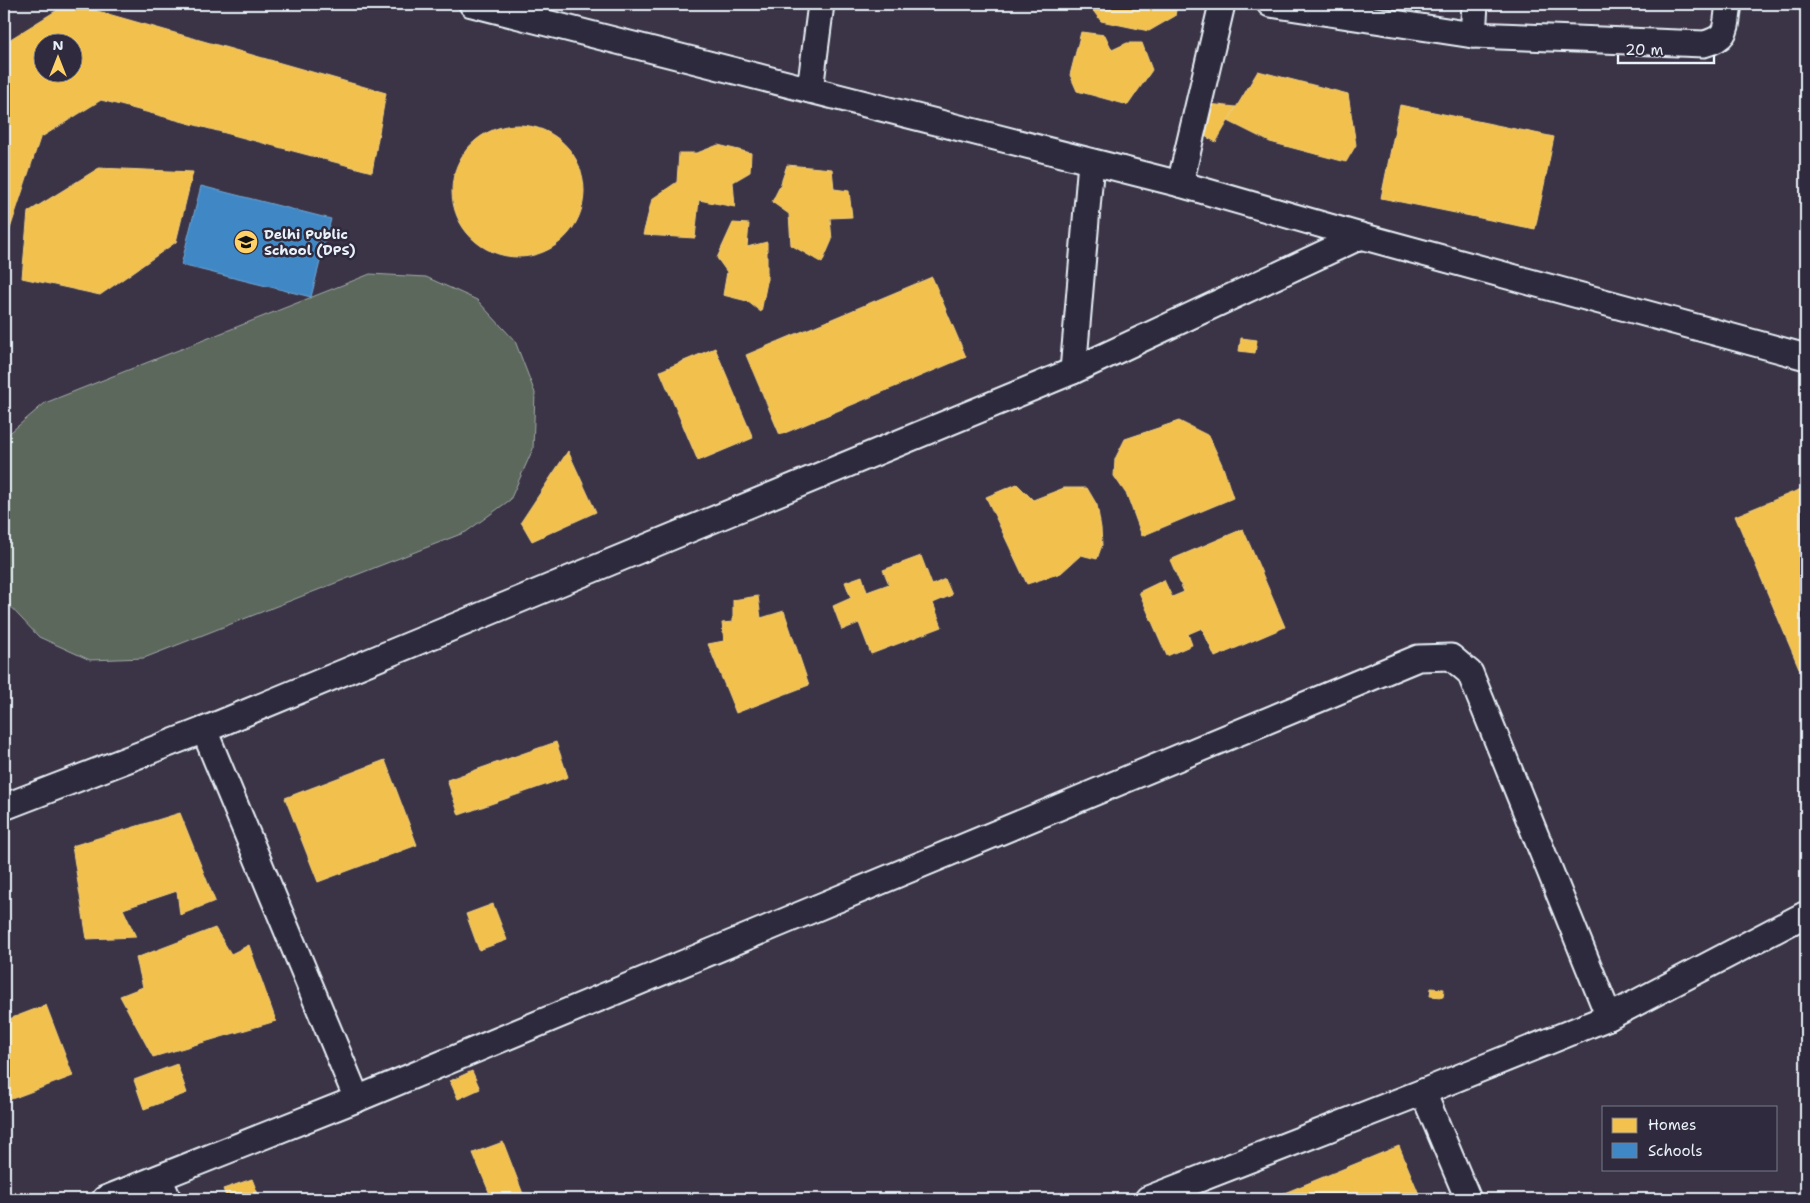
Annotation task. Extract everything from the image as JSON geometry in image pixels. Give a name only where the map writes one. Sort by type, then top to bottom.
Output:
[{"type":"street","points":[[472,4],[1180,184],[1361,236],[1806,357]]},
{"type":"street","points":[[810,90],[821,4]]},
{"type":"street","points":[[1180,184],[1222,4]]},
{"type":"street","points":[[1270,4],[1473,35],[1704,44],[1717,40],[1725,32],[1729,4]]},
{"type":"street","points":[[1473,35],[1475,4]]},
{"type":"street","points":[[1073,371],[1090,162]]},
{"type":"street","points":[[4,807],[204,730],[1073,371],[1361,236]]},
{"type":"street","points":[[105,1199],[163,1188],[357,1099],[1418,658],[1450,657],[1470,673],[1609,1017]]},
{"type":"street","points":[[204,730],[357,1099]]},
{"type":"street","points":[[1148,1199],[1424,1092],[1609,1017],[1806,914]]},
{"type":"street","points":[[1424,1092],[1468,1199]]},
{"type":"green space","points":[[370,274],[426,277],[477,300],[515,341],[535,393],[533,449],[510,500],[466,532],[144,658],[90,660],[39,637],[4,600],[5,437],[45,403]]},
{"type":"building: Homes","points":[[67,4],[73,4],[386,93],[372,172],[101,100],[40,138],[4,247],[4,43]]},
{"type":"building: Homes","points":[[1073,4],[1177,4],[1175,16],[1149,31],[1101,21],[1091,8],[1076,9]]},
{"type":"building: Homes","points":[[1081,32],[1105,35],[1112,50],[1127,43],[1142,43],[1152,70],[1128,105],[1077,91],[1070,75]]},
{"type":"building: Homes","points":[[1258,71],[1348,94],[1356,145],[1346,162],[1270,142],[1228,121]]},
{"type":"building: Homes","points":[[1208,104],[1236,107],[1216,142],[1201,134]]},
{"type":"building: Homes","points":[[1400,105],[1554,137],[1535,229],[1381,198]]},
{"type":"building: Homes","points":[[518,125],[531,126],[543,130],[565,144],[579,166],[583,178],[583,204],[579,216],[565,238],[543,252],[531,256],[518,257],[505,256],[493,252],[471,238],[457,216],[453,204],[452,191],[453,178],[457,166],[471,144],[493,130],[505,126]]},
{"type":"building: Homes","points":[[718,145],[751,153],[750,172],[733,182],[735,207],[699,200],[695,238],[643,235],[652,199],[677,182],[679,153],[697,153]]},
{"type":"building: Homes","points":[[787,165],[832,169],[834,189],[849,191],[852,217],[830,218],[832,240],[822,263],[791,245],[789,214],[772,202]]},
{"type":"building: Homes","points":[[99,168],[193,172],[176,242],[100,295],[22,278],[28,212]]},
{"type":"building: Homes","points":[[733,223],[749,224],[747,247],[767,242],[767,282],[761,312],[747,301],[723,295],[727,272],[717,258]]},
{"type":"building: Homes","points":[[932,277],[966,357],[780,435],[746,355]]},
{"type":"building: Homes","points":[[1241,338],[1257,340],[1255,353],[1239,351]]},
{"type":"building: Homes","points":[[715,348],[753,438],[698,461],[660,371]]},
{"type":"building: Homes","points":[[1179,421],[1209,436],[1223,467],[1233,498],[1142,536],[1127,495],[1114,476],[1115,459],[1125,439]]},
{"type":"building: Homes","points":[[568,451],[596,512],[532,541],[521,522]]},
{"type":"building: Homes","points":[[1017,484],[1033,500],[1064,488],[1087,488],[1097,505],[1101,528],[1102,545],[1097,559],[1081,555],[1061,573],[1027,584],[986,497]]},
{"type":"building: Homes","points":[[1806,487],[1806,665],[1799,668],[1735,516]]},
{"type":"building: Homes","points":[[1243,529],[1285,627],[1215,657],[1202,628],[1188,634],[1192,645],[1167,656],[1139,592],[1164,580],[1172,597],[1184,592],[1170,560]]},
{"type":"building: Homes","points":[[921,556],[932,585],[945,579],[952,595],[933,603],[942,627],[871,654],[859,623],[842,630],[833,606],[851,598],[845,582],[862,576],[867,592],[889,584],[883,570]]},
{"type":"building: Homes","points":[[758,596],[761,618],[784,611],[809,685],[736,713],[708,644],[724,641],[722,623],[733,622],[733,600]]},
{"type":"building: Homes","points":[[556,742],[568,777],[459,815],[447,780]]},
{"type":"building: Homes","points":[[385,760],[417,845],[318,882],[285,798]]},
{"type":"building: Homes","points":[[180,813],[215,901],[180,915],[177,891],[123,909],[136,937],[87,939],[72,846]]},
{"type":"building: Homes","points":[[493,904],[507,940],[479,950],[466,914]]},
{"type":"building: Homes","points":[[215,928],[231,954],[249,945],[276,1021],[153,1057],[120,996],[143,987],[136,958]]},
{"type":"building: Homes","points":[[1431,988],[1444,989],[1443,997],[1430,996]]},
{"type":"building: Homes","points":[[46,1005],[73,1076],[6,1101],[4,1094],[4,1021]]},
{"type":"building: Homes","points":[[177,1064],[187,1093],[144,1109],[134,1080]]},
{"type":"building: Homes","points":[[472,1071],[480,1089],[458,1099],[450,1081]]},
{"type":"building: Homes","points":[[503,1142],[525,1199],[492,1199],[473,1153]]},
{"type":"building: Homes","points":[[1399,1146],[1421,1199],[1279,1199],[1277,1196]]},
{"type":"building: Homes","points":[[252,1179],[260,1199],[227,1199],[223,1189]]},
{"type":"building: Schools","points":[[201,186],[331,219],[311,297],[181,265]]},
{"type":"place","name":"Delhi Public School (DPS)","points":[[246,242]]}]
